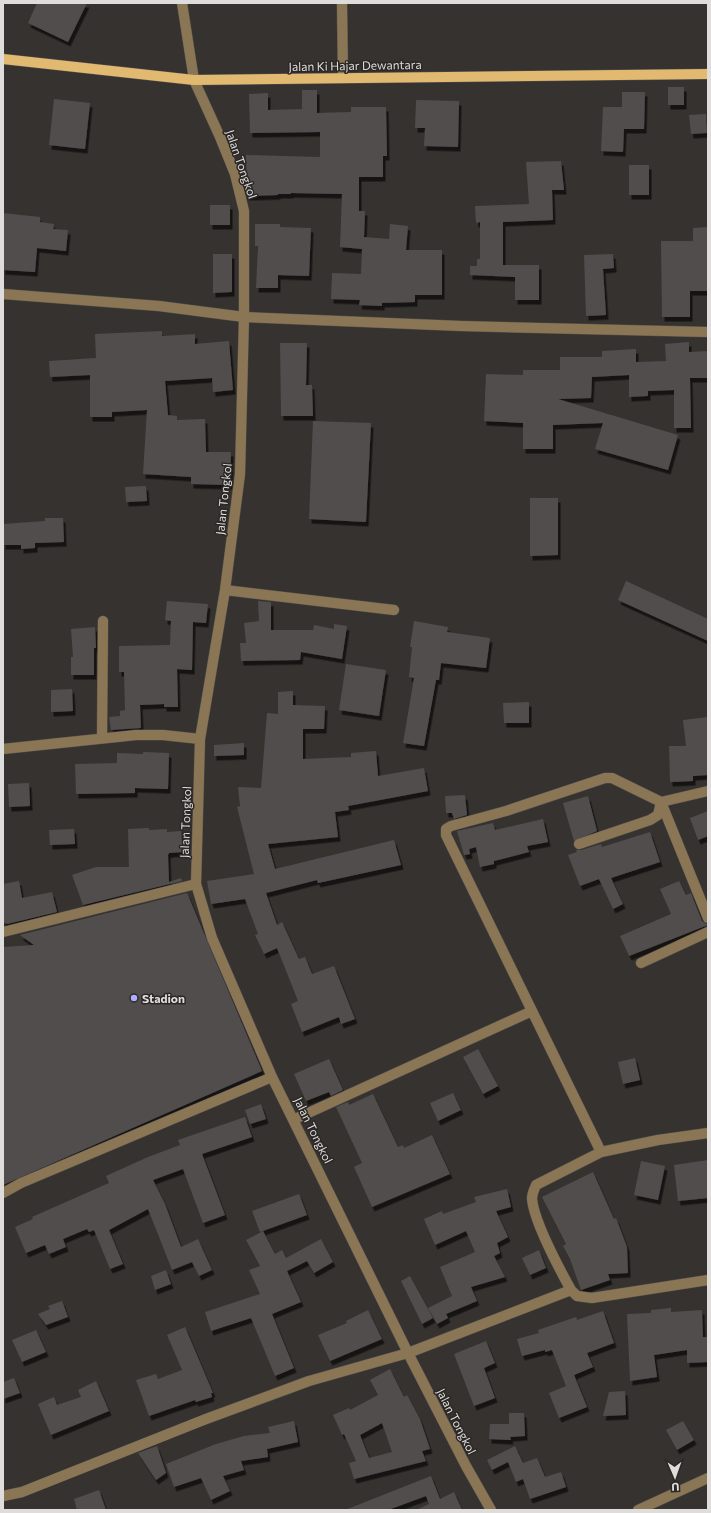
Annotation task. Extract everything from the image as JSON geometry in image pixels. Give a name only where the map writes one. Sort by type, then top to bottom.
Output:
[{"type":"main road","name":"Jalan Ki Hajar Dewantara","points":[[3,59],[194,80],[708,74]]},
{"type":"street","name":"Jalan Tongkol","points":[[182,3],[194,80],[226,152],[234,174],[244,211],[244,317],[240,474],[225,590],[200,739],[196,884],[212,938],[272,1077],[295,1119],[408,1353],[466,1466],[491,1510]]},
{"type":"street","points":[[342,3],[343,78]]},
{"type":"street","points":[[3,294],[159,306],[244,317],[462,326],[708,332]]},
{"type":"street","points":[[225,590],[394,610]]},
{"type":"street","points":[[102,738],[103,621]]},
{"type":"street","points":[[3,749],[102,738],[163,735],[200,739]]},
{"type":"street","points":[[601,1152],[446,835],[446,829],[451,826],[506,811],[605,778],[612,778],[661,802],[708,791]]},
{"type":"street","points":[[579,844],[650,820],[658,815],[661,802]]},
{"type":"street","points":[[661,802],[708,918]]},
{"type":"street","points":[[3,932],[196,884]]},
{"type":"street","points":[[640,963],[708,932]]},
{"type":"street","points":[[295,1119],[532,1011]]},
{"type":"street","points":[[3,1193],[21,1183],[272,1077]]},
{"type":"street","points":[[708,1133],[658,1140],[601,1152],[536,1185],[532,1193],[532,1200],[537,1218],[558,1266],[571,1290],[578,1296],[592,1298],[708,1280]]},
{"type":"street","points":[[3,1496],[22,1492],[206,1419],[309,1381],[408,1353],[571,1290]]},
{"type":"street","points":[[638,1510],[708,1478]]},
{"type":"building","points":[[37,3],[87,3],[68,42],[28,23]]},
{"type":"building","points":[[668,87],[684,87],[684,105],[668,105]]},
{"type":"building","points":[[302,90],[317,90],[317,113],[351,112],[351,107],[386,107],[387,156],[383,156],[383,177],[359,177],[359,211],[365,211],[364,237],[389,239],[390,224],[408,226],[406,250],[442,250],[442,295],[415,295],[415,302],[382,303],[382,306],[359,305],[360,300],[331,299],[332,273],[361,274],[362,249],[340,247],[342,194],[291,193],[247,196],[246,155],[320,157],[320,132],[250,133],[249,94],[268,93],[268,110],[302,109]]},
{"type":"building","points":[[622,92],[645,92],[644,129],[624,129],[623,152],[601,151],[603,107],[622,107]]},
{"type":"building","points":[[54,99],[90,103],[85,149],[49,145]]},
{"type":"building","points":[[416,100],[459,101],[458,147],[424,146],[425,128],[415,128]]},
{"type":"building","points":[[706,114],[707,133],[691,134],[689,115]]},
{"type":"building","points":[[561,161],[564,190],[552,190],[553,220],[503,222],[503,265],[539,265],[539,300],[515,300],[515,277],[470,275],[470,266],[477,266],[477,259],[480,259],[480,222],[476,223],[475,206],[529,204],[526,162]]},
{"type":"building","points":[[629,165],[649,165],[649,195],[629,195]]},
{"type":"building","points":[[210,205],[230,205],[230,225],[210,225]]},
{"type":"building","points":[[3,213],[40,217],[40,222],[54,224],[53,229],[68,230],[66,251],[37,248],[35,272],[3,270]]},
{"type":"building","points":[[255,224],[280,224],[280,227],[311,228],[309,276],[278,275],[278,288],[256,288],[258,246],[255,246]]},
{"type":"building","points":[[708,227],[708,291],[690,291],[690,317],[662,317],[661,241],[693,241],[693,228]]},
{"type":"building","points":[[213,254],[232,254],[232,292],[213,293]]},
{"type":"building","points":[[613,254],[614,268],[603,269],[606,315],[586,316],[584,255]]},
{"type":"building","points":[[162,331],[162,336],[195,334],[195,344],[229,341],[233,390],[213,392],[212,378],[165,381],[168,415],[177,416],[177,420],[205,419],[206,452],[231,452],[230,485],[191,484],[191,477],[143,474],[147,410],[112,412],[112,417],[90,417],[90,375],[50,377],[49,361],[96,358],[95,334]]},
{"type":"building","points":[[689,342],[689,352],[708,351],[708,378],[690,378],[691,428],[674,428],[674,390],[648,391],[648,396],[629,397],[629,375],[592,377],[591,398],[558,399],[678,435],[668,470],[595,449],[603,423],[553,425],[553,449],[523,449],[523,423],[484,421],[486,374],[523,375],[523,370],[560,370],[560,357],[602,357],[602,351],[636,349],[636,362],[666,361],[665,344]]},
{"type":"building","points":[[280,343],[307,343],[306,385],[312,385],[313,416],[281,416]]},
{"type":"building","points":[[313,421],[371,423],[366,522],[309,519]]},
{"type":"building","points":[[146,486],[147,501],[126,502],[125,487]]},
{"type":"building","points":[[530,498],[558,498],[558,555],[530,556]]},
{"type":"building","points":[[45,518],[63,518],[64,542],[35,543],[35,548],[21,549],[21,545],[3,545],[3,524],[45,521]]},
{"type":"building","points":[[626,581],[708,619],[708,641],[618,600]]},
{"type":"building","points":[[167,601],[208,604],[206,623],[193,622],[192,670],[177,669],[178,707],[164,707],[164,704],[140,705],[141,728],[111,730],[109,717],[120,716],[120,711],[125,710],[124,672],[119,672],[119,646],[170,645],[171,621],[165,620]]},
{"type":"building","points":[[258,601],[271,602],[271,630],[313,630],[314,625],[334,629],[334,624],[347,626],[342,659],[301,652],[300,660],[241,661],[240,643],[246,643],[244,623],[259,621]]},
{"type":"building","points":[[414,621],[448,627],[447,632],[490,638],[486,668],[441,663],[439,680],[436,680],[424,746],[403,743],[414,678],[409,677],[412,647],[410,647]]},
{"type":"building","points":[[95,627],[96,648],[94,648],[94,675],[71,675],[71,657],[73,657],[71,629]]},
{"type":"building","points":[[346,664],[386,670],[379,716],[339,710]]},
{"type":"building","points":[[72,689],[73,711],[51,712],[51,690]]},
{"type":"building","points":[[293,691],[293,705],[325,706],[324,729],[303,729],[303,759],[351,757],[351,753],[376,751],[378,776],[424,768],[428,791],[348,806],[349,810],[335,812],[338,837],[268,844],[275,869],[394,840],[401,865],[318,883],[317,880],[266,893],[277,925],[282,922],[299,959],[305,957],[312,974],[334,966],[355,1019],[341,1024],[339,1017],[302,1032],[291,1004],[298,1001],[277,948],[264,954],[255,935],[258,934],[245,899],[211,904],[207,881],[254,874],[237,807],[240,806],[238,787],[261,788],[267,713],[278,714],[278,692]]},
{"type":"building","points":[[529,702],[529,723],[504,723],[503,703]]},
{"type":"building","points":[[708,717],[708,775],[693,776],[693,781],[670,782],[669,746],[686,746],[683,720]]},
{"type":"building","points":[[244,743],[244,755],[214,756],[214,745]]},
{"type":"building","points":[[143,752],[169,753],[168,789],[135,788],[135,793],[76,794],[75,764],[117,763],[117,753],[143,754]]},
{"type":"building","points":[[29,783],[30,806],[9,807],[8,784]]},
{"type":"building","points":[[465,795],[467,815],[454,819],[452,813],[446,813],[445,796]]},
{"type":"building","points":[[588,796],[597,831],[574,841],[563,803]]},
{"type":"building","points":[[708,811],[708,836],[698,840],[690,818]]},
{"type":"building","points":[[543,819],[548,842],[527,846],[529,852],[494,861],[494,864],[480,867],[476,847],[469,849],[470,854],[464,855],[457,831],[493,823],[495,830]]},
{"type":"building","points":[[149,828],[149,830],[167,829],[167,832],[181,831],[183,852],[169,853],[168,855],[169,882],[181,878],[182,881],[83,905],[72,875],[96,867],[129,867],[128,829]]},
{"type":"building","points":[[74,829],[75,844],[50,845],[49,830]]},
{"type":"building","points":[[650,832],[660,862],[611,878],[623,904],[613,909],[599,879],[580,886],[568,855],[577,852],[576,850],[601,844],[602,847]]},
{"type":"building","points":[[19,881],[22,898],[52,892],[57,912],[7,924],[3,922],[3,884]]},
{"type":"building","points":[[679,881],[686,895],[691,893],[702,921],[708,925],[629,956],[620,936],[671,914],[660,889]]},
{"type":"building","name":"Stadion","points":[[187,893],[262,1071],[3,1185],[3,947],[34,945],[20,935]]},
{"type":"building","points":[[478,1049],[498,1086],[483,1094],[463,1057]]},
{"type":"building","points":[[635,1058],[640,1080],[623,1084],[618,1062]]},
{"type":"building","points":[[329,1059],[343,1090],[331,1096],[329,1092],[306,1101],[294,1074]]},
{"type":"building","points":[[453,1093],[461,1110],[438,1121],[430,1103]]},
{"type":"building","points":[[373,1094],[398,1147],[403,1145],[404,1148],[432,1135],[450,1174],[372,1207],[354,1167],[362,1163],[336,1107],[348,1102],[349,1105]]},
{"type":"building","points":[[261,1104],[266,1119],[250,1124],[245,1110]]},
{"type":"building","points":[[245,1117],[252,1137],[202,1154],[225,1215],[203,1223],[183,1169],[153,1180],[165,1204],[181,1247],[198,1239],[212,1270],[199,1276],[192,1262],[172,1270],[148,1209],[109,1230],[123,1264],[110,1269],[94,1230],[89,1232],[87,1229],[63,1239],[66,1247],[49,1254],[45,1245],[26,1253],[15,1227],[33,1219],[32,1217],[109,1183],[106,1176],[148,1157],[180,1145],[178,1140]]},
{"type":"building","points":[[708,1160],[708,1198],[678,1201],[674,1165]]},
{"type":"building","points":[[641,1161],[665,1166],[658,1200],[634,1195]]},
{"type":"building","points":[[593,1172],[614,1219],[616,1218],[627,1247],[628,1273],[608,1274],[610,1280],[581,1290],[570,1259],[563,1246],[566,1244],[542,1197]]},
{"type":"building","points":[[507,1189],[511,1207],[496,1211],[508,1237],[497,1243],[500,1253],[494,1256],[505,1277],[471,1287],[477,1301],[446,1314],[448,1318],[437,1324],[428,1308],[452,1296],[440,1267],[475,1252],[466,1231],[435,1245],[424,1219],[442,1211],[443,1214],[476,1202],[474,1197]]},
{"type":"building","points":[[299,1194],[307,1215],[260,1232],[252,1211]]},
{"type":"building","points":[[263,1231],[275,1254],[282,1250],[286,1258],[321,1239],[333,1262],[314,1273],[307,1261],[287,1271],[301,1302],[272,1314],[294,1368],[275,1376],[251,1318],[211,1331],[205,1312],[260,1294],[249,1270],[260,1266],[246,1240]]},
{"type":"building","points":[[539,1250],[546,1268],[530,1275],[522,1258]]},
{"type":"building","points":[[166,1270],[171,1284],[155,1290],[151,1276]]},
{"type":"building","points":[[410,1276],[433,1318],[422,1324],[401,1281]]},
{"type":"building","points":[[62,1301],[68,1317],[46,1325],[38,1314],[50,1309],[48,1306]]},
{"type":"building","points":[[671,1308],[671,1312],[702,1310],[703,1337],[708,1337],[708,1362],[687,1363],[687,1350],[654,1355],[657,1377],[630,1381],[627,1314],[651,1313],[651,1310]]},
{"type":"building","points":[[368,1310],[382,1339],[330,1361],[318,1335],[347,1323],[346,1321]]},
{"type":"building","points":[[603,1311],[614,1343],[587,1353],[593,1367],[574,1375],[587,1407],[559,1418],[549,1393],[566,1386],[552,1350],[545,1352],[545,1350],[522,1356],[517,1339],[539,1333],[538,1330],[576,1317],[577,1320]]},
{"type":"building","points":[[185,1327],[213,1393],[211,1393],[212,1397],[196,1402],[195,1400],[149,1416],[136,1380],[156,1374],[158,1379],[182,1370],[167,1335]]},
{"type":"building","points":[[36,1330],[46,1352],[22,1362],[12,1340]]},
{"type":"building","points":[[486,1341],[495,1363],[484,1368],[495,1398],[474,1406],[454,1354]]},
{"type":"building","points":[[390,1369],[404,1397],[407,1395],[420,1419],[430,1449],[422,1451],[426,1461],[354,1479],[349,1463],[356,1461],[344,1434],[342,1435],[333,1415],[349,1408],[350,1410],[378,1395],[370,1380]],"holes":[[[382,1423],[392,1452],[369,1458],[360,1435]]]},
{"type":"building","points":[[14,1378],[20,1393],[3,1399],[3,1382]]},
{"type":"building","points":[[96,1381],[109,1411],[51,1435],[38,1404],[54,1397],[57,1405],[81,1397],[78,1390]]},
{"type":"building","points":[[625,1391],[626,1415],[603,1416],[609,1392]]},
{"type":"building","points":[[509,1413],[524,1413],[525,1436],[510,1437],[511,1440],[489,1439],[490,1424],[509,1424]]},
{"type":"building","points":[[294,1421],[298,1442],[267,1449],[268,1457],[241,1461],[244,1470],[223,1476],[230,1491],[211,1500],[201,1478],[174,1487],[166,1464],[216,1444],[244,1436],[270,1433],[268,1427]]},
{"type":"building","points":[[683,1421],[694,1440],[677,1450],[666,1430]]},
{"type":"building","points":[[157,1446],[166,1473],[156,1480],[138,1453]]},
{"type":"building","points":[[515,1446],[523,1463],[537,1458],[545,1477],[561,1472],[566,1487],[530,1499],[523,1479],[516,1482],[508,1462],[492,1470],[487,1460]]},
{"type":"building","points":[[431,1476],[440,1499],[454,1492],[462,1510],[416,1510],[429,1504],[426,1496],[388,1510],[345,1510]]},
{"type":"building","points":[[99,1490],[106,1510],[77,1510],[74,1499]]},
{"type":"place","name":"Stadion","points":[[134,998]]}]
